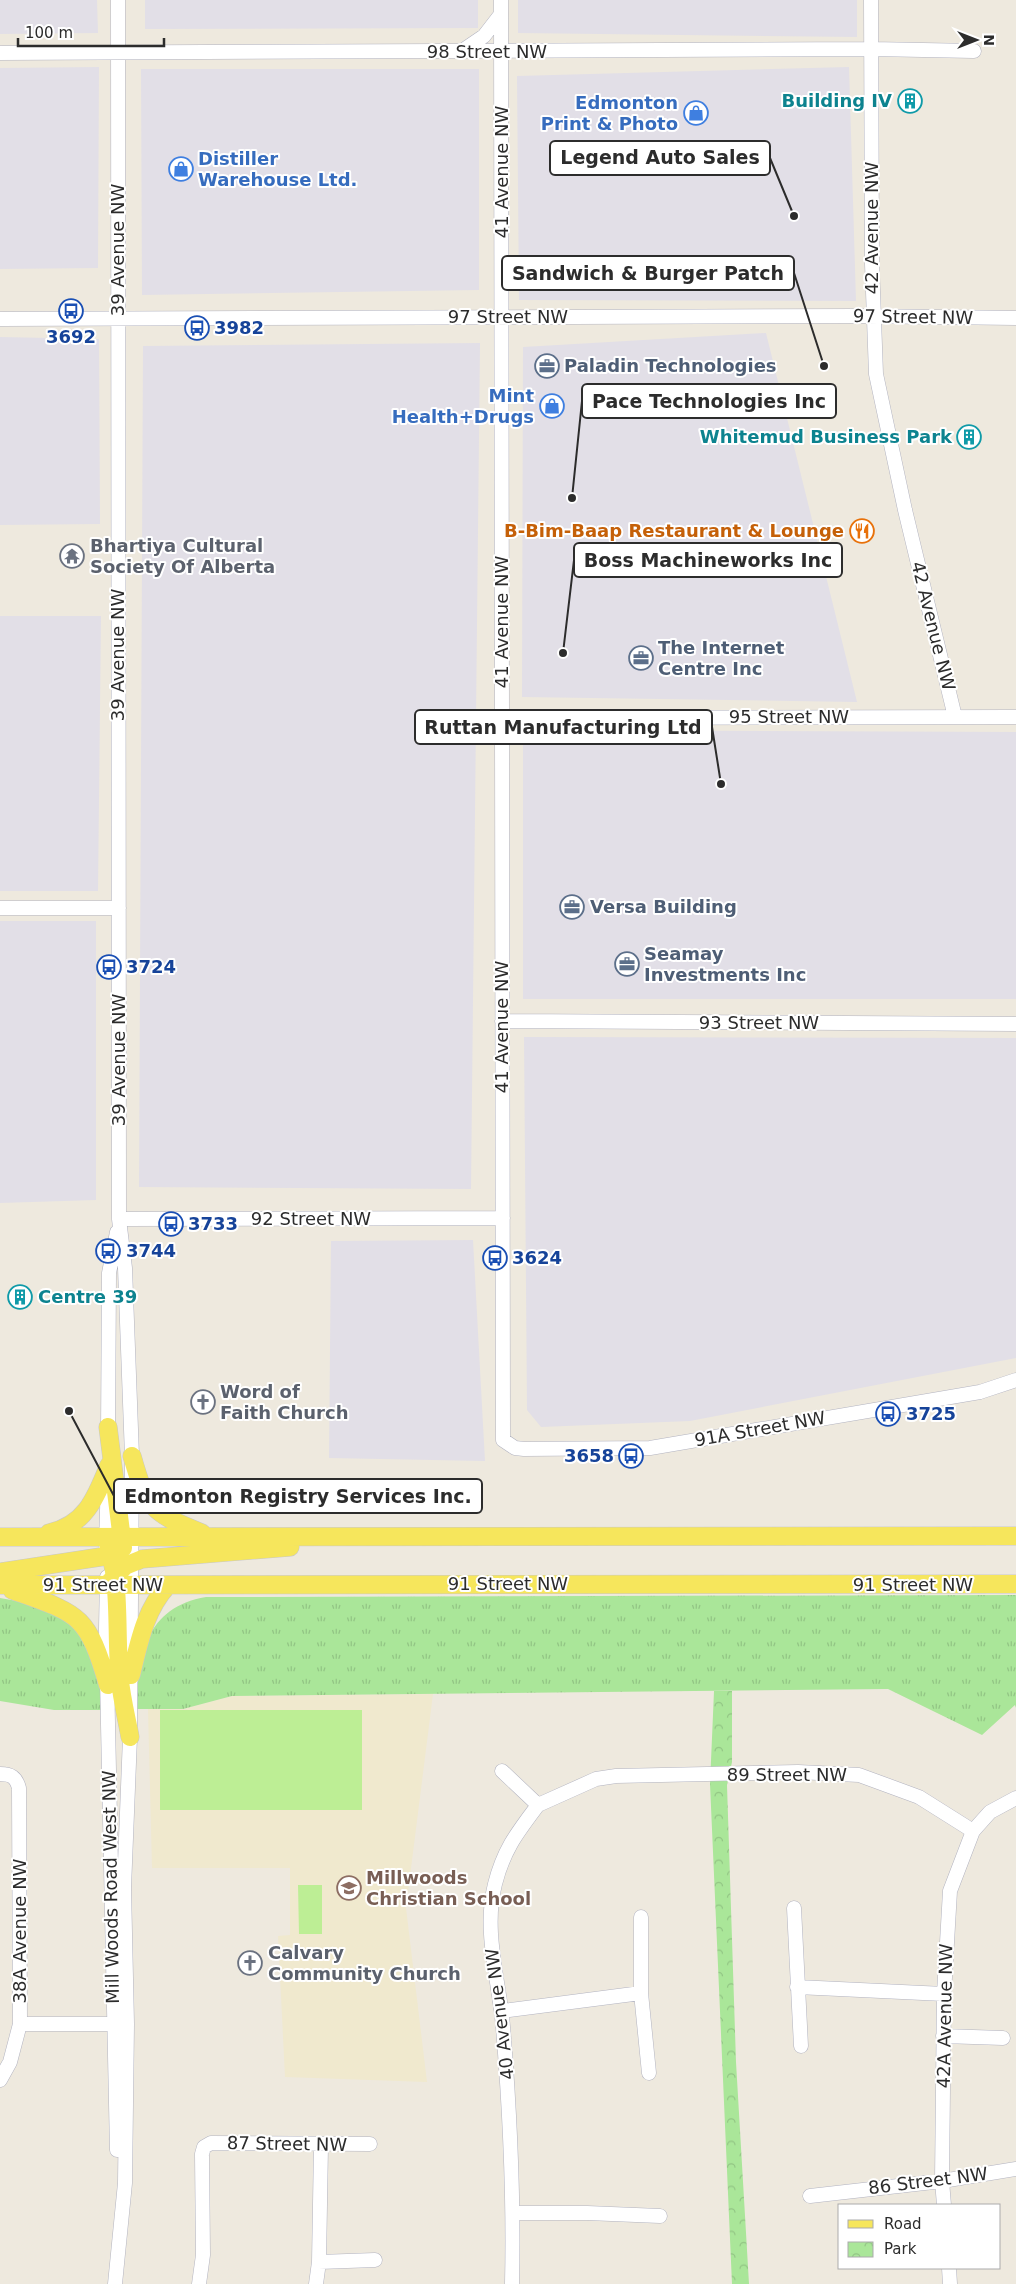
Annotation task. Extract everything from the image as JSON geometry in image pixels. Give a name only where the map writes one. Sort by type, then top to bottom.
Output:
[{"type":"main road","points":[[108,1427],[121,1577],[120,1681],[130,1737]]},
{"type":"main road","points":[[132,1456],[141,1486],[153,1508],[168,1519],[209,1536]]},
{"type":"main road","points":[[30,1537],[56,1531],[80,1519],[94,1501],[109,1464]]},
{"type":"main road","points":[[0,1572],[117,1545],[209,1536],[402,1538],[1016,1536]]},
{"type":"main road","points":[[0,1537],[30,1537],[117,1545]]},
{"type":"main road","points":[[121,1577],[142,1559],[402,1538]]},
{"type":"main road","name":"91 Street NW","points":[[0,1585],[121,1577],[168,1584],[1016,1584]]},
{"type":"main road","points":[[131,1675],[149,1611],[157,1597],[168,1584]]},
{"type":"main road","points":[[0,1585],[52,1603],[75,1617],[86,1628],[97,1647],[108,1685]]},
{"type":"street","name":"39 Avenue NW","points":[[117,1545],[132,1456],[125,1268],[119,1219],[118,0]]},
{"type":"street","name":"42 Avenue NW","points":[[871,0],[872,316],[874,360],[880,402],[955,717]]},
{"type":"street","name":"41 Avenue NW","points":[[460,52],[484,36],[501,7]]},
{"type":"street","name":"41 Avenue NW","points":[[501,7],[503,1440]]},
{"type":"street","name":"98 Street NW","points":[[0,53],[872,49],[974,51]]},
{"type":"street","name":"97 Street NW","points":[[0,319],[872,316],[1016,318]]},
{"type":"street","name":"95 Street NW","points":[[502,718],[1016,717]]},
{"type":"street","points":[[0,908],[119,908]]},
{"type":"street","name":"93 Street NW","points":[[502,1022],[1016,1024]]},
{"type":"street","name":"92 Street NW","points":[[119,1219],[502,1218]]},
{"type":"street","name":"39 Avenue NW","points":[[117,1545],[109,1464],[108,1427],[109,1273],[119,1219]]},
{"type":"street","name":"91A Street NW","points":[[503,1440],[515,1448],[524,1449],[650,1448],[980,1392],[1016,1380]]},
{"type":"street","name":"Mill Woods Road West NW","points":[[115,2284],[120,2237],[120,2024],[131,1675],[117,1545]]},
{"type":"street","name":"Mill Woods Road West NW","points":[[120,2024],[108,1685],[121,1577]]},
{"type":"street","points":[[502,1771],[538,1804]]},
{"type":"street","name":"89 Street NW","points":[[538,1804],[596,1779],[616,1776],[798,1772],[859,1775],[919,1797],[973,1831]]},
{"type":"street","name":"38A Avenue NW","points":[[0,1774],[10,1774],[15,1778],[20,1788],[20,2024],[10,2062],[0,2080]]},
{"type":"street","points":[[973,1831],[990,1812],[1016,1798]]},
{"type":"street","name":"40 Avenue NW","points":[[512,2284],[514,2213],[511,2120],[502,2011],[490,1938],[495,1885],[507,1847],[538,1804]]},
{"type":"street","name":"42A Avenue NW","points":[[944,2204],[942,2181],[943,2036],[950,1891],[973,1831]]},
{"type":"street","points":[[794,1908],[801,2046]]},
{"type":"street","points":[[641,1917],[641,1994],[649,2073]]},
{"type":"street","points":[[797,1987],[944,1994]]},
{"type":"street","points":[[502,2011],[641,1994]]},
{"type":"street","points":[[20,2024],[120,2024]]},
{"type":"street","points":[[943,2036],[1003,2038]]},
{"type":"street","name":"87 Street NW","points":[[199,2284],[203,2255],[202,2154],[204,2147],[212,2143],[321,2146],[370,2144]]},
{"type":"street","points":[[316,2284],[319,2262],[321,2146]]},
{"type":"street","name":"86 Street NW","points":[[810,2196],[942,2181],[1016,2169]]},
{"type":"street","points":[[514,2213],[660,2216]]},
{"type":"street","points":[[319,2262],[375,2260]]},
{"type":"street","points":[[949,2269],[950,2284]]},
{"type":"shaded area","points":[[0,0],[97,0],[98,33],[0,34]]},
{"type":"shaded area","points":[[145,0],[478,0],[478,28],[145,29]]},
{"type":"shaded area","points":[[518,0],[857,0],[857,37],[518,33]]},
{"type":"shaded area","points":[[99,67],[98,268],[0,269],[0,68]]},
{"type":"shaded area","points":[[849,67],[856,301],[519,300],[517,76]]},
{"type":"shaded area","points":[[141,69],[479,69],[479,290],[142,295]]},
{"type":"shaded area","points":[[766,333],[857,702],[522,697],[523,347]]},
{"type":"shaded area","points":[[0,337],[99,339],[100,524],[0,525]]},
{"type":"shaded area","points":[[480,343],[471,1189],[139,1187],[143,346]]},
{"type":"shaded area","points":[[0,616],[101,616],[98,891],[0,891]]},
{"type":"shaded area","points":[[527,730],[1016,732],[1016,999],[523,999],[523,734]]},
{"type":"shaded area","points":[[0,921],[96,921],[96,1200],[0,1203]]},
{"type":"shaded area","points":[[524,1037],[1016,1038],[1016,1358],[690,1421],[541,1427],[527,1410]]},
{"type":"shaded area","points":[[473,1240],[485,1461],[329,1458],[331,1241]]},
{"type":"shaded area","name":"Millwoods Christian School","points":[[433,1694],[406,1908],[427,2082],[285,2077],[278,1936],[290,1935],[290,1868],[152,1868],[148,1709],[183,1709],[232,1696]]},
{"type":"green space","points":[[1016,1595],[1016,1708],[1015,1705],[982,1735],[888,1689],[232,1696],[183,1709],[136,1709],[139,1671],[149,1637],[158,1623],[170,1611],[186,1603],[206,1597]]},
{"type":"green space","points":[[0,1598],[45,1606],[83,1634],[100,1684],[101,1710],[54,1710],[0,1701]]},
{"type":"green space","points":[[714,1691],[732,1691],[732,1762],[727,1785],[736,2062],[749,2284],[732,2284],[710,1784]]},
{"type":"green space","points":[[160,1710],[362,1710],[362,1810],[160,1810]]},
{"type":"green space","points":[[298,1885],[322,1885],[322,1934],[299,1934]]},
{"type":"place","name":"Building IV","points":[[910,101]]},
{"type":"place","name":"Edmonton Print & Photo","points":[[696,113]]},
{"type":"place","name":"Distiller Warehouse Ltd.","points":[[181,169]]},
{"type":"place","name":"Legend Auto Sales","points":[[794,216]]},
{"type":"place","name":"3692","points":[[71,311]]},
{"type":"place","name":"3982","points":[[197,328]]},
{"type":"place","name":"Paladin Technologies","points":[[547,366]]},
{"type":"place","name":"Sandwich & Burger Patch","points":[[824,366]]},
{"type":"place","name":"Mint Health+Drugs","points":[[552,406]]},
{"type":"place","name":"Whitemud Business Park","points":[[969,437]]},
{"type":"place","name":"Pace Technologies Inc","points":[[572,498]]},
{"type":"place","name":"B-Bim-Baap Restaurant & Lounge","points":[[862,531]]},
{"type":"place","name":"Bhartiya Cultural Society Of Alberta","points":[[72,556]]},
{"type":"place","name":"Boss Machineworks Inc","points":[[563,653]]},
{"type":"place","name":"The Internet Centre Inc","points":[[641,658]]},
{"type":"place","name":"Ruttan Manufacturing Ltd","points":[[721,784]]},
{"type":"place","name":"Versa Building","points":[[572,907]]},
{"type":"place","name":"Seamay Investments Inc","points":[[627,964]]},
{"type":"place","name":"3724","points":[[109,967]]},
{"type":"place","name":"3733","points":[[171,1224]]},
{"type":"place","name":"3744","points":[[108,1251]]},
{"type":"place","name":"3624","points":[[495,1258]]},
{"type":"place","name":"Centre 39","points":[[20,1297]]},
{"type":"place","name":"Word of Faith Church","points":[[203,1402]]},
{"type":"place","name":"Edmonton Registry Services Inc.","points":[[69,1411]]},
{"type":"place","name":"3725","points":[[888,1414]]},
{"type":"place","name":"3658","points":[[631,1456]]},
{"type":"place","name":"Millwoods Christian School","points":[[349,1888]]},
{"type":"place","name":"Calvary Community Church","points":[[250,1963]]}]
